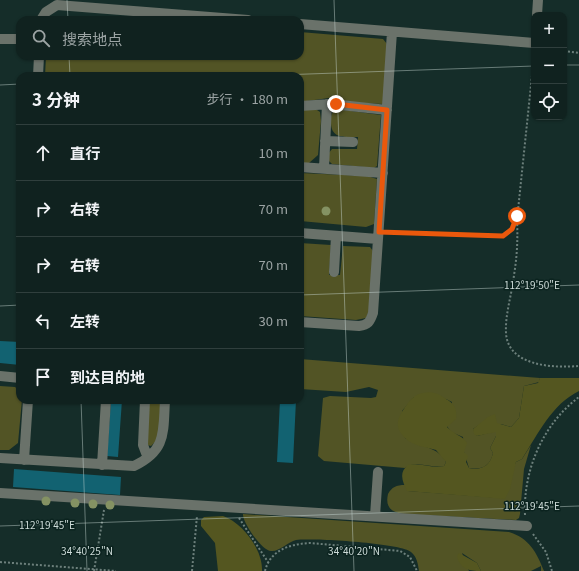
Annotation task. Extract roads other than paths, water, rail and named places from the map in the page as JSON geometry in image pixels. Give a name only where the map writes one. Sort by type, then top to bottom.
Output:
[{"type":"lane","points":[[537,12],[538,0]]},
{"type":"lane","points":[[42,16],[53,7],[85,3],[210,16]]},
{"type":"lane","points":[[304,24],[531,42]]},
{"type":"lane","points":[[304,322],[359,326],[367,324],[373,313],[392,32]]},
{"type":"lane","points":[[0,38],[16,39]]},
{"type":"lane","points":[[38,72],[39,60]]},
{"type":"lane","points":[[304,106],[327,104],[387,110]]},
{"type":"lane","points":[[324,168],[327,104]]},
{"type":"lane","points":[[325,141],[353,142]]},
{"type":"lane","points":[[304,167],[383,173]]},
{"type":"lane","points":[[304,233],[336,236],[378,236]]},
{"type":"lane","points":[[334,272],[336,236]]},
{"type":"lane","points":[[0,376],[16,378]]},
{"type":"lane","points":[[24,460],[28,404]]},
{"type":"lane","points":[[102,465],[106,404]]},
{"type":"lane","points":[[145,404],[143,445],[146,453],[150,455]]},
{"type":"lane","points":[[0,458],[134,466],[145,460],[162,443],[165,404]]},
{"type":"lane","points":[[375,516],[378,472]]},
{"type":"lane","points":[[0,493],[527,526]]}]
